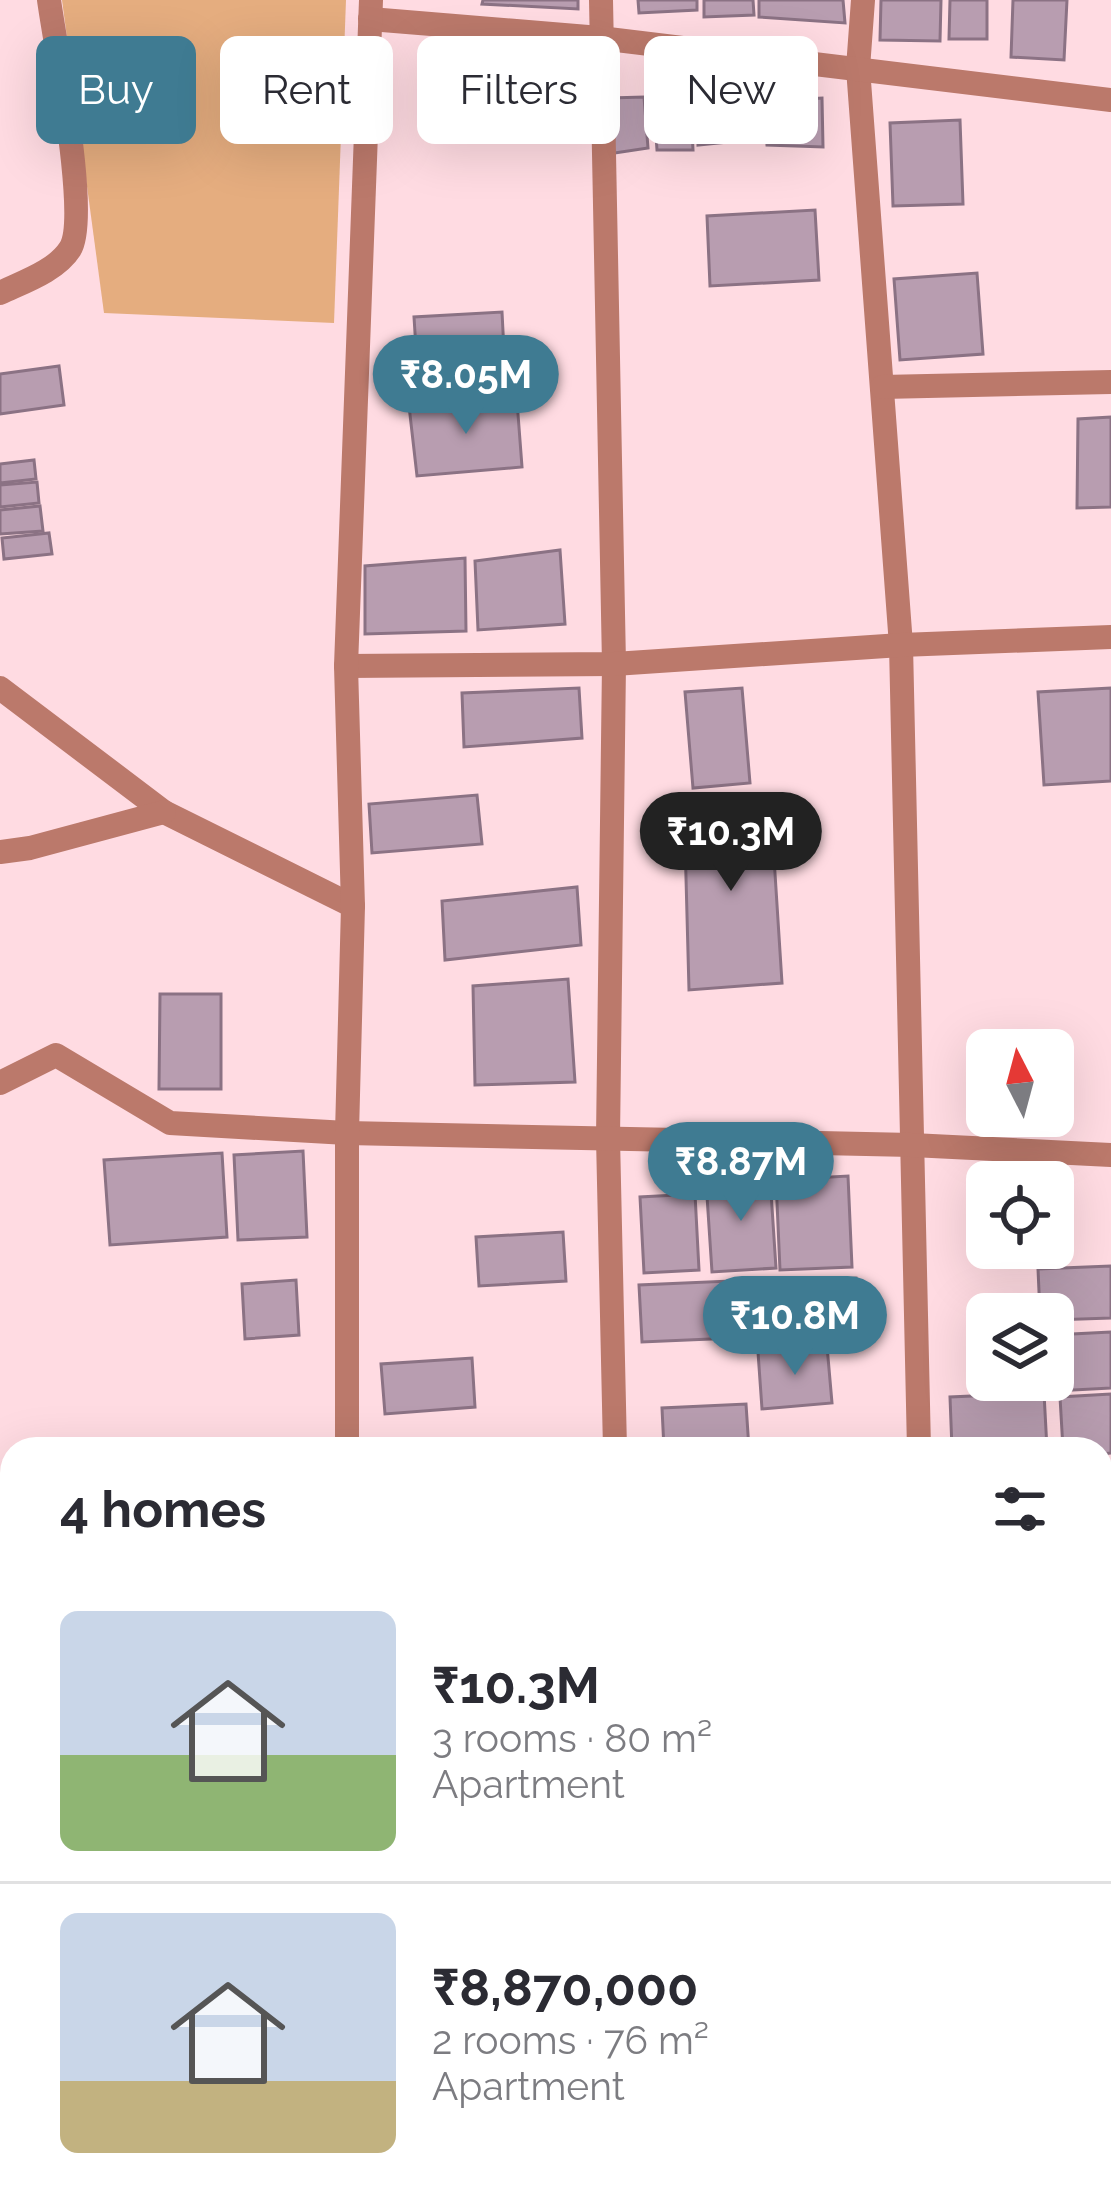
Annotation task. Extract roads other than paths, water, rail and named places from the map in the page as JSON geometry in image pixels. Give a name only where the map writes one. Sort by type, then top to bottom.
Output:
[{"type":"street","points":[[0,293],[55,264],[73,246],[78,207],[49,0]]},
{"type":"street","points":[[600,36],[601,0]]},
{"type":"street","points":[[862,0],[858,68],[901,645],[919,1437]]},
{"type":"street","points":[[347,1437],[353,906],[346,667],[370,10],[584,36]]},
{"type":"street","points":[[620,40],[1111,100]]},
{"type":"street","points":[[602,144],[614,664],[608,1138],[615,1437]]},
{"type":"street","points":[[882,387],[1111,382]]},
{"type":"street","points":[[346,667],[614,664],[1111,637]]},
{"type":"street","points":[[0,688],[164,812],[353,906]]},
{"type":"street","points":[[0,852],[164,812]]},
{"type":"street","points":[[0,1083],[56,1055],[170,1123],[1111,1155]]}]
